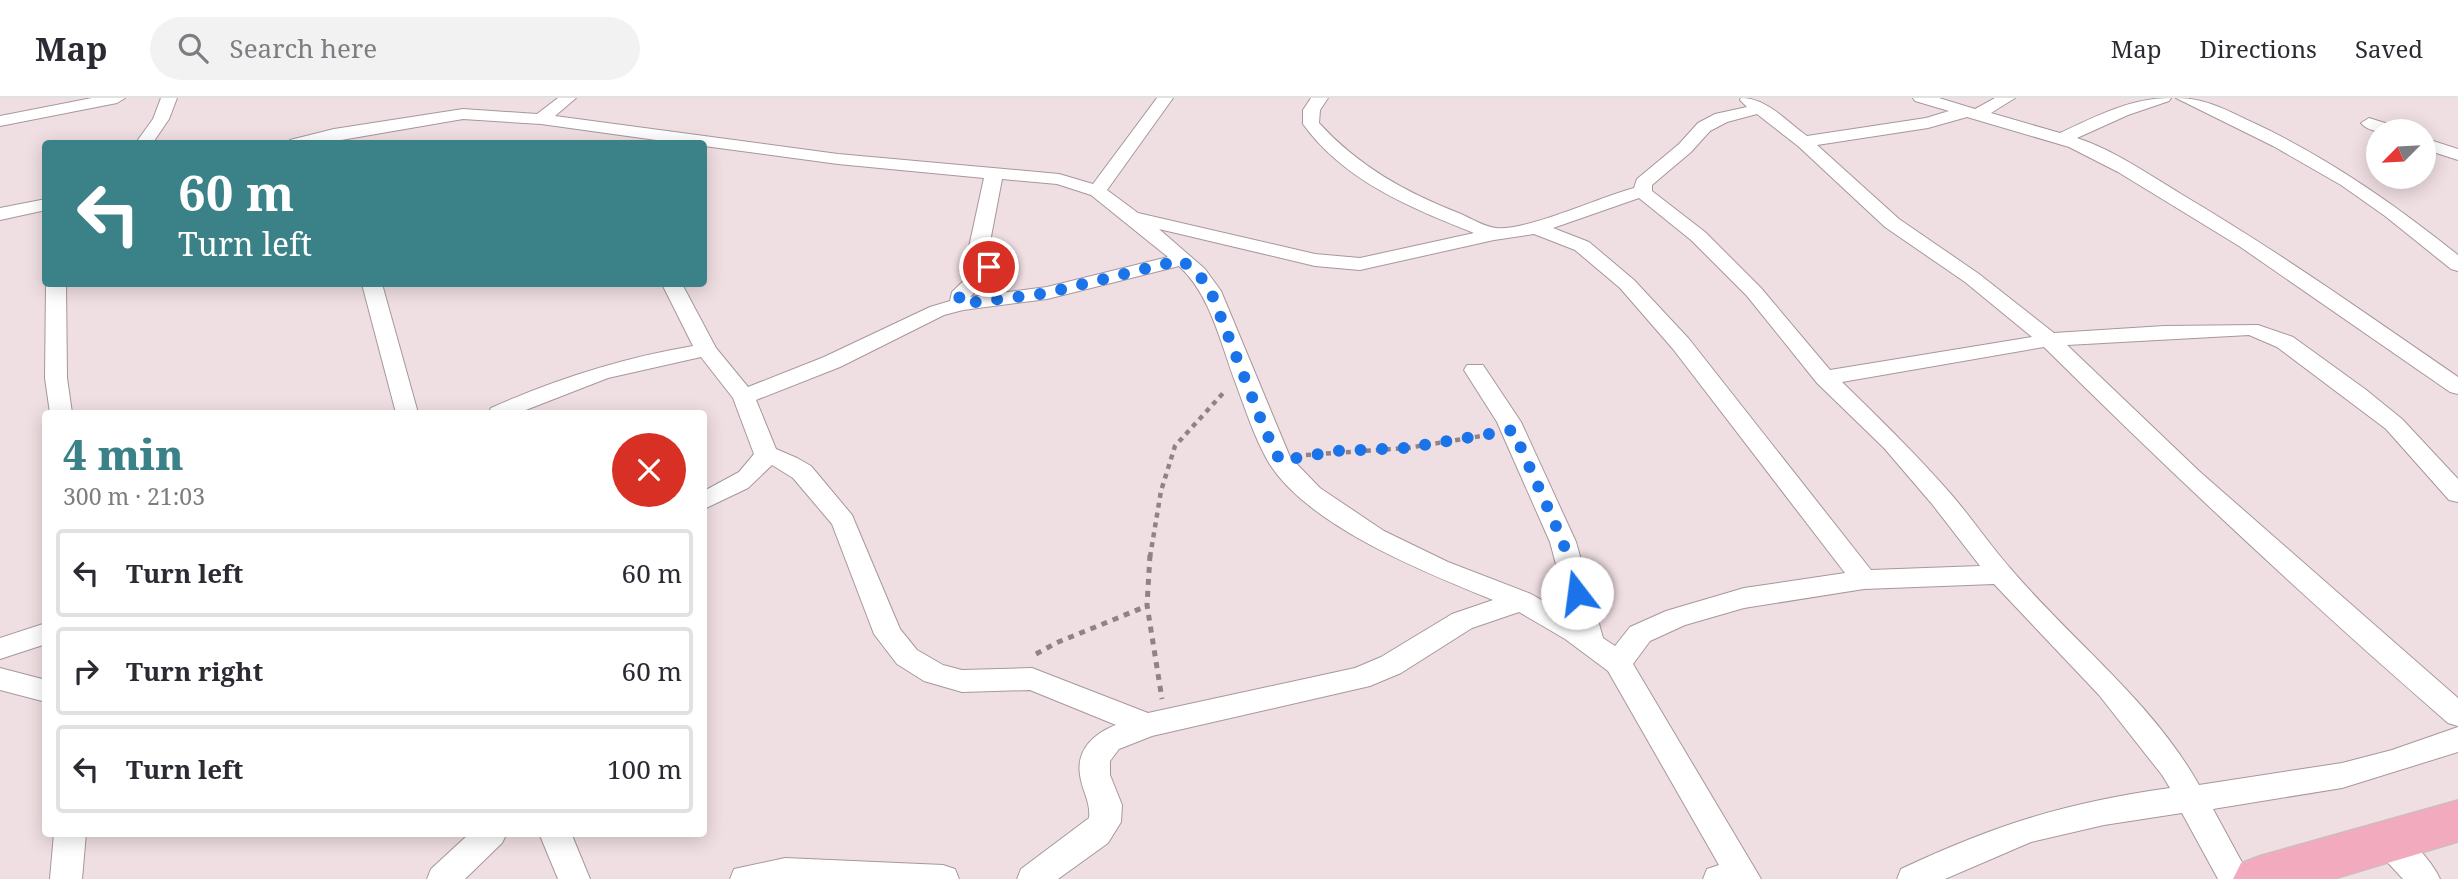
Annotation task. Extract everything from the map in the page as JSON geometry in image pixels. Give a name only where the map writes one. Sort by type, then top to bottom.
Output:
[{"type":"highway","points":[[2259,879],[2458,821]]},
{"type":"street","points":[[52,98],[79,106]]},
{"type":"street","points":[[0,121],[117,98]]},
{"type":"street","points":[[146,140],[161,119],[170,98]]},
{"type":"street","points":[[541,119],[568,98]]},
{"type":"street","points":[[1097,191],[1165,98]]},
{"type":"street","points":[[1320,98],[1311,110],[1311,124],[1341,158],[1400,196],[1494,234]]},
{"type":"street","points":[[1921,98],[2062,139],[2095,152],[2202,214],[2285,267],[2458,387]]},
{"type":"street","points":[[1804,142],[1973,113],[2007,98]]},
{"type":"street","points":[[2062,139],[2122,111],[2163,98]]},
{"type":"street","points":[[2184,98],[2237,120],[2318,163],[2371,197],[2458,265]]},
{"type":"street","points":[[1643,191],[1643,183],[1685,148],[1704,127],[1752,103],[1804,142],[1892,223],[1972,278],[2049,340],[2190,477],[2458,715]]},
{"type":"street","points":[[334,139],[469,106],[541,119],[616,137],[646,140]]},
{"type":"street","points":[[707,146],[1059,179],[1097,191],[1198,273],[1211,292],[1265,430],[1280,461],[1311,494],[1375,537],[1438,568],[1521,601],[1618,663],[1735,876]]},
{"type":"street","points":[[2436,147],[2458,155]]},
{"type":"street","points":[[961,304],[959,296],[963,289],[989,267],[979,247],[994,174]]},
{"type":"street","points":[[1132,217],[1336,263],[1360,264],[1494,234],[1536,228],[1607,201],[1643,191]]},
{"type":"street","points":[[1643,191],[1698,236],[1754,292],[1825,378],[1892,443],[1933,489],[1976,540],[2000,574],[2109,687],[2173,766],[2235,879]]},
{"type":"street","points":[[0,214],[42,205]]},
{"type":"street","points":[[1536,228],[1582,246],[1627,284],[1681,344],[1864,580]]},
{"type":"street","points":[[744,397],[832,362],[909,324],[961,304],[1047,293],[1181,260]]},
{"type":"street","points":[[56,287],[56,378],[61,410]]},
{"type":"street","points":[[373,287],[406,410]]},
{"type":"street","points":[[674,287],[706,350],[744,397],[766,454],[760,469],[738,485],[707,500]]},
{"type":"street","points":[[1825,378],[2049,340],[2251,329],[2286,342],[2394,424],[2458,494]]},
{"type":"street","points":[[505,410],[547,390],[596,372],[706,350]]},
{"type":"street","points":[[1475,370],[1513,430],[1563,542],[1591,644]]},
{"type":"street","points":[[766,454],[789,463],[802,472],[843,521],[888,634],[907,657],[934,673],[962,681],[1032,679],[1156,722]]},
{"type":"street","points":[[1618,663],[1640,634],[1676,618],[1744,598],[1864,580],[2000,574]]},
{"type":"street","points":[[1032,879],[1097,833],[1105,822],[1106,805],[1095,775],[1095,758],[1108,741],[1156,722],[1360,678],[1391,665],[1462,621],[1521,601]]},
{"type":"street","points":[[0,649],[42,634]]},
{"type":"street","points":[[0,679],[42,690]]},
{"type":"street","points":[[1913,879],[1962,855],[2032,829],[2191,797],[2325,779],[2417,755],[2458,739]]},
{"type":"street","points":[[66,879],[70,837]]},
{"type":"street","points":[[443,879],[487,837]]},
{"type":"street","points":[[557,837],[574,879]]},
{"type":"street","points":[[2388,841],[2424,879]]},
{"type":"street","points":[[746,879],[785,872],[943,879]]},
{"type":"path","points":[[1156,722],[1147,605],[1150,554],[1161,491],[1175,446],[1243,371]]},
{"type":"path","points":[[1280,461],[1335,451],[1406,448],[1513,430]]},
{"type":"path","points":[[1009,678],[1036,655],[1056,643],[1147,605]]},
{"type":"route","points":[[989,267],[963,289],[959,296],[961,304],[1047,293],[1181,260],[1198,273],[1211,292],[1265,430],[1280,461],[1335,451],[1406,448],[1513,430],[1563,542],[1577,593]]}]
